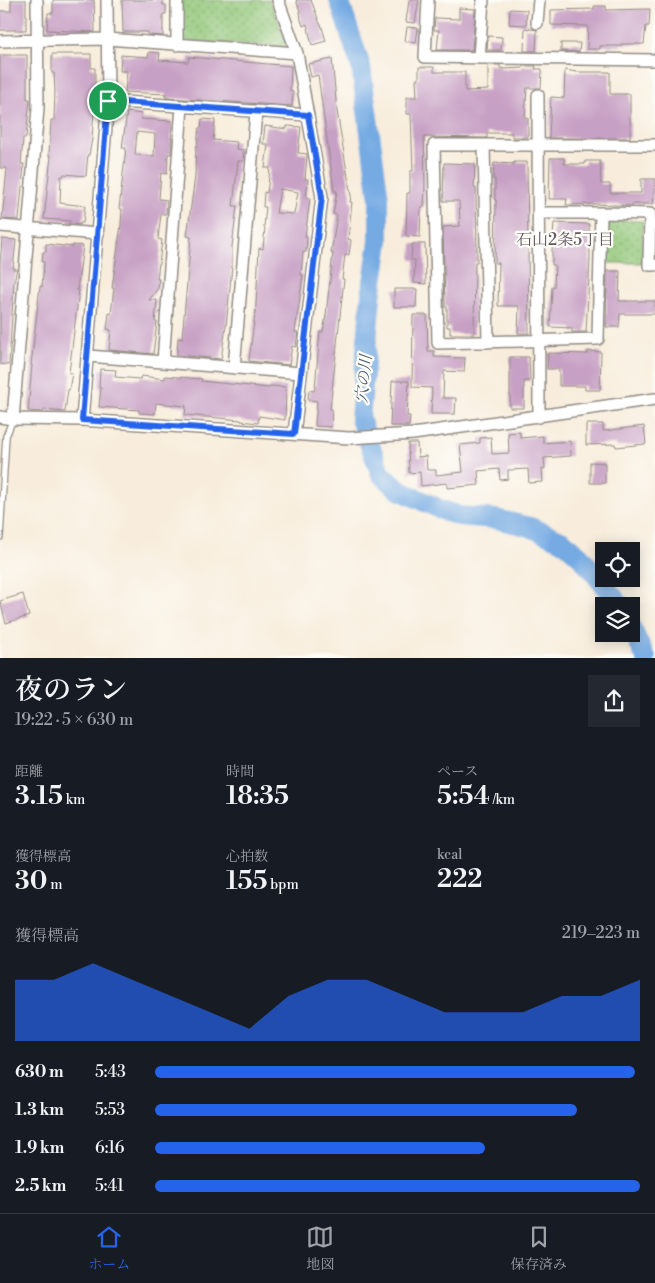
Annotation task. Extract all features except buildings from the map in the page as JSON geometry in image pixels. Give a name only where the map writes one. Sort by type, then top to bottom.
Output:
[{"type":"street","points":[[13,419],[38,108],[37,0]]},
{"type":"street","points":[[82,420],[108,101],[107,0]]},
{"type":"street","points":[[176,0],[177,45]]},
{"type":"street","points":[[278,0],[298,53],[322,197],[294,434]]},
{"type":"street","points":[[428,0],[425,57],[655,60]]},
{"type":"street","points":[[479,58],[483,0]]},
{"type":"street","points":[[538,23],[539,0]]},
{"type":"street","points":[[0,40],[108,40],[298,53]]},
{"type":"street","points":[[538,95],[539,416]]},
{"type":"street","points":[[108,101],[308,115]]},
{"type":"street","points":[[163,362],[182,106]]},
{"type":"street","points":[[234,368],[256,112]]},
{"type":"street","points":[[601,213],[598,339],[438,343],[434,145],[655,145]]},
{"type":"street","points":[[484,145],[488,342]]},
{"type":"street","points":[[538,213],[650,214],[649,265],[655,265]]},
{"type":"street","points":[[0,226],[98,234]]},
{"type":"street","points":[[88,356],[301,373]]},
{"type":"street","points":[[0,418],[82,420],[349,438],[413,434],[655,399]]},
{"type":"lane","points":[[0,537],[6,436],[13,419]]},
{"type":"green space","points":[[181,0],[270,0],[288,47],[185,41],[182,36]]},
{"type":"green space","points":[[606,220],[643,221],[642,263],[605,263]]},
{"type":"waterway","name":"穴の川","points":[[339,0],[361,67],[379,199],[379,241],[371,296],[360,419],[381,474],[399,490],[442,510],[459,516],[496,519],[530,527],[563,541],[580,556],[614,597]]},
{"type":"waterway","name":"穴の川","points":[[638,642],[646,658]]},
{"type":"district","name":"石山2条5丁目","points":[[565,240]]},
{"type":"route","points":[[108,101],[308,115],[322,197],[294,434],[82,420],[108,101]]}]
